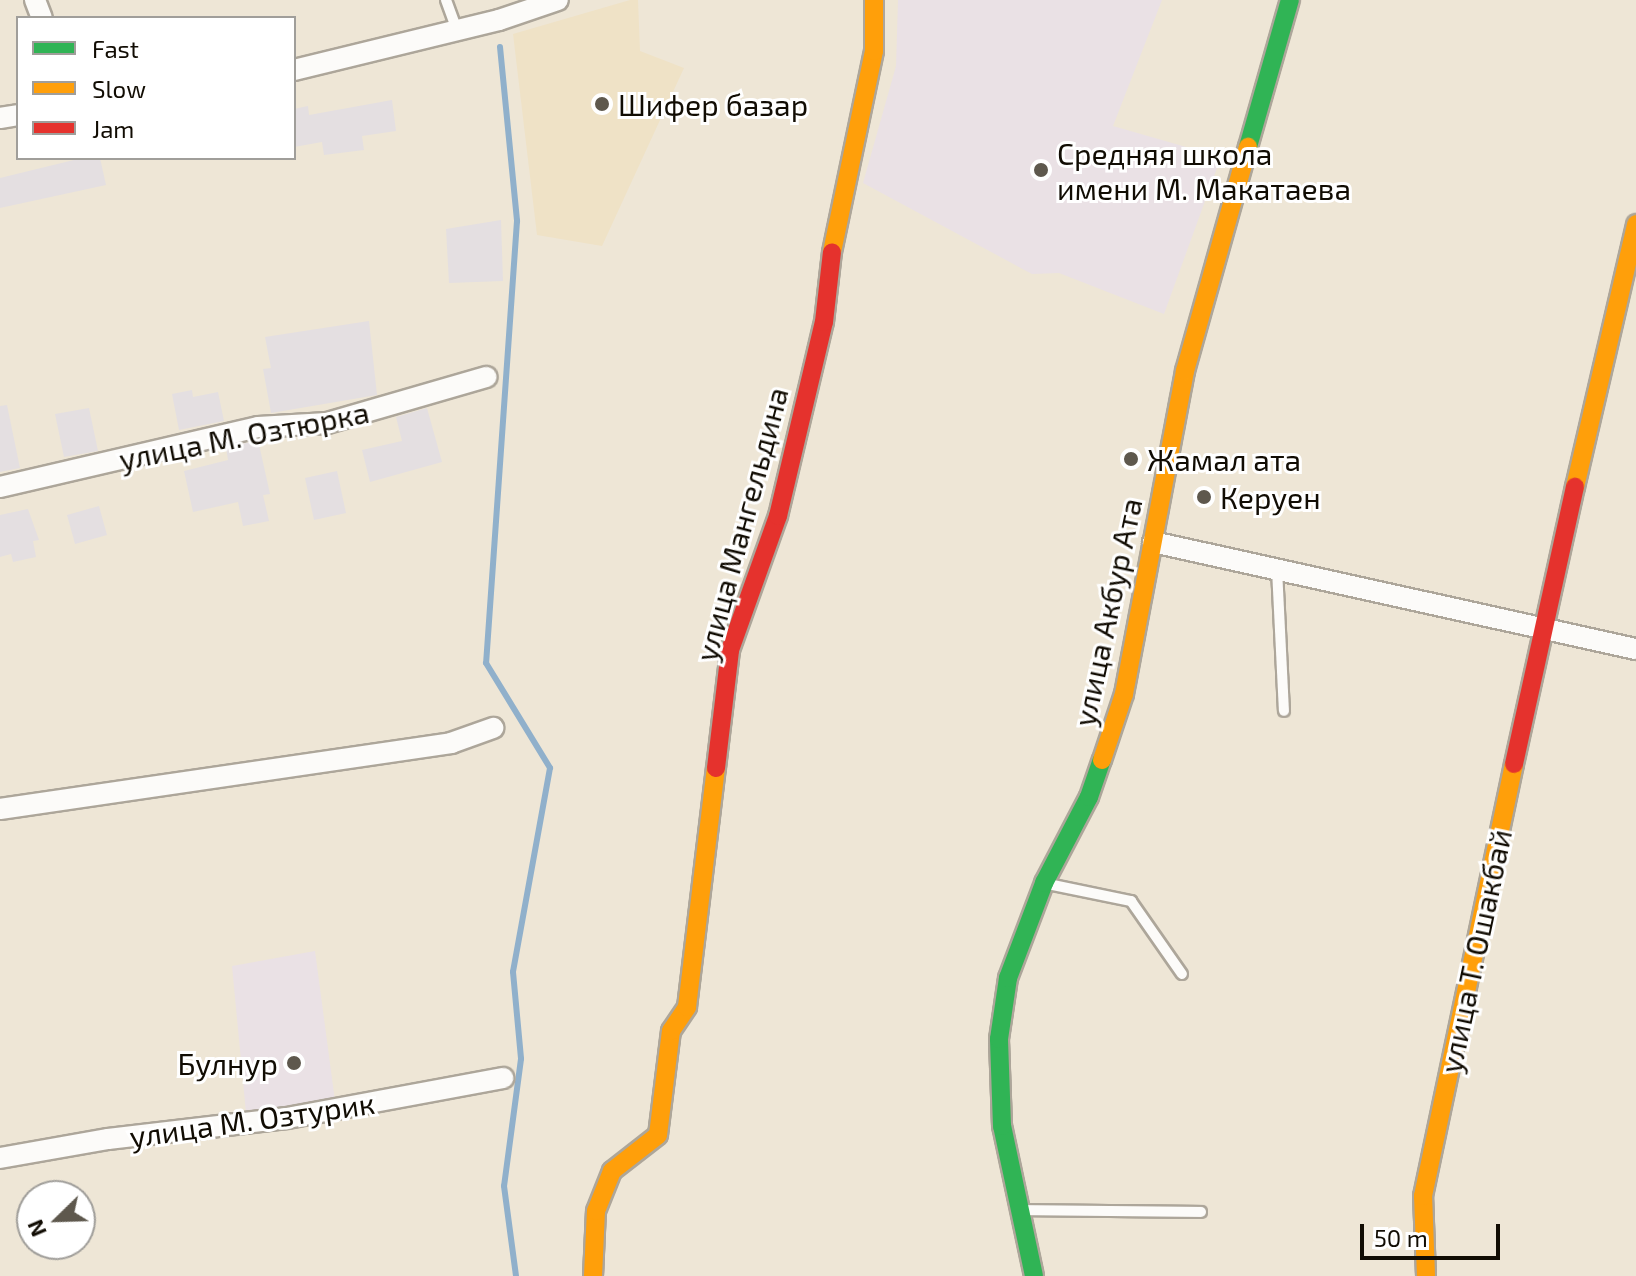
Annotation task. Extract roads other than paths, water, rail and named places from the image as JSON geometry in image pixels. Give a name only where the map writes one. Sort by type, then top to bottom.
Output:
[{"type":"street","points":[[296,70],[457,30],[558,0]]},
{"type":"street","name":"улица Мангельдина","points":[[593,1276],[596,1211],[612,1171],[658,1135],[671,1031],[687,1007],[730,650],[778,516],[824,322],[834,239],[874,51],[874,0]]},
{"type":"street","name":"улица Акбур Ата","points":[[1034,1276],[1016,1210],[1002,1126],[999,1039],[1008,978],[1044,883],[1089,797],[1124,694],[1185,371],[1290,0]]},
{"type":"street","name":"улица Т. Ошакбай","points":[[1426,1276],[1423,1196],[1543,628],[1636,224]]},
{"type":"street","name":"улица М. Озтюрка","points":[[0,487],[258,427],[327,423],[486,377]]},
{"type":"street","points":[[1153,542],[1636,649]]},
{"type":"street","points":[[0,809],[451,743],[493,728]]},
{"type":"street","name":"улица М. Озтурик","points":[[0,1158],[108,1139],[287,1118],[503,1078]]},
{"type":"lane","points":[[446,0],[457,30]]},
{"type":"lane","points":[[1277,569],[1284,711]]},
{"type":"lane","points":[[1044,883],[1131,901],[1182,974]]},
{"type":"lane","points":[[1016,1210],[1201,1212]]},
{"type":"waterway","points":[[500,47],[517,221],[486,663],[550,768],[513,972],[521,1059],[504,1186],[516,1276]]},
{"type":"place","name":"Шифер базар","points":[[602,104]]},
{"type":"place","name":"Средняя школа имени М. Макатаева","points":[[1041,170]]},
{"type":"place","name":"Жамал ата","points":[[1131,459]]},
{"type":"place","name":"Керуен","points":[[1204,497]]},
{"type":"place","name":"Булнур","points":[[294,1063]]}]
